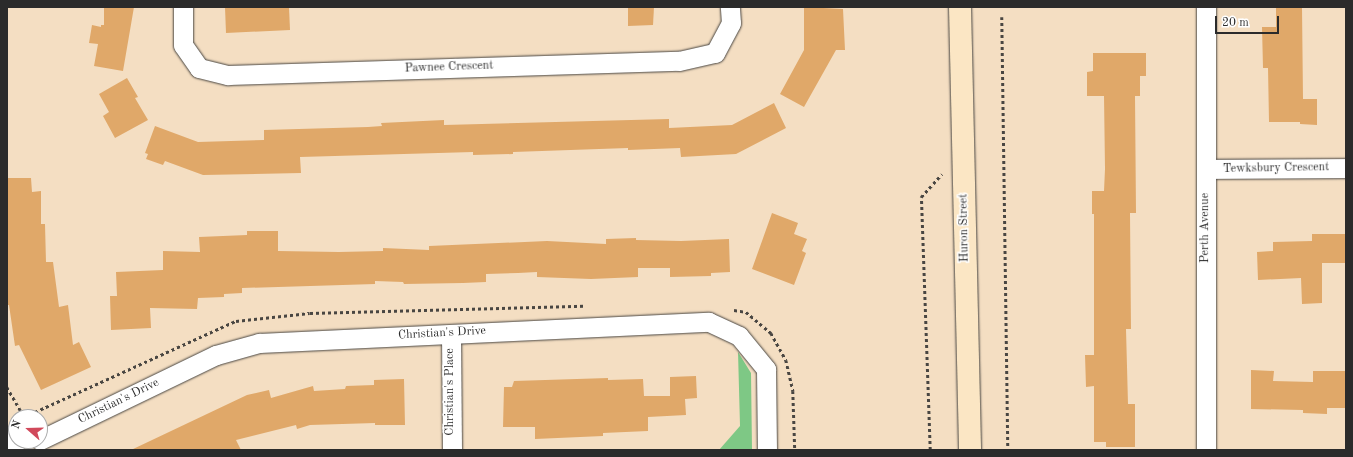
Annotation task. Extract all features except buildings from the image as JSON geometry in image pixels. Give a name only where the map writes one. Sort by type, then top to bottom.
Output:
[{"type":"main road","name":"Huron Street","points":[[960,7],[970,450]]},
{"type":"street","name":"Pawnee Crescent","points":[[183,7],[183,45],[199,68],[228,75],[679,61],[715,53],[731,23],[730,7]]},
{"type":"street","name":"Perth Avenue","points":[[1206,7],[1206,450]]},
{"type":"street","name":"Tewksbury Crescent","points":[[1206,169],[1346,168]]},
{"type":"street","name":"Christian's Drive","points":[[48,437],[216,355],[259,343],[709,322],[739,336],[766,369],[767,450]]},
{"type":"street","name":"Christian's Place","points":[[451,334],[452,450]]},
{"type":"street","points":[[7,438],[13,450]]},
{"type":"path","points":[[1002,17],[1008,450]]},
{"type":"path","points":[[930,450],[922,198],[946,170]]},
{"type":"green space","points":[[738,352],[751,373],[752,450],[719,450],[740,426]]}]
